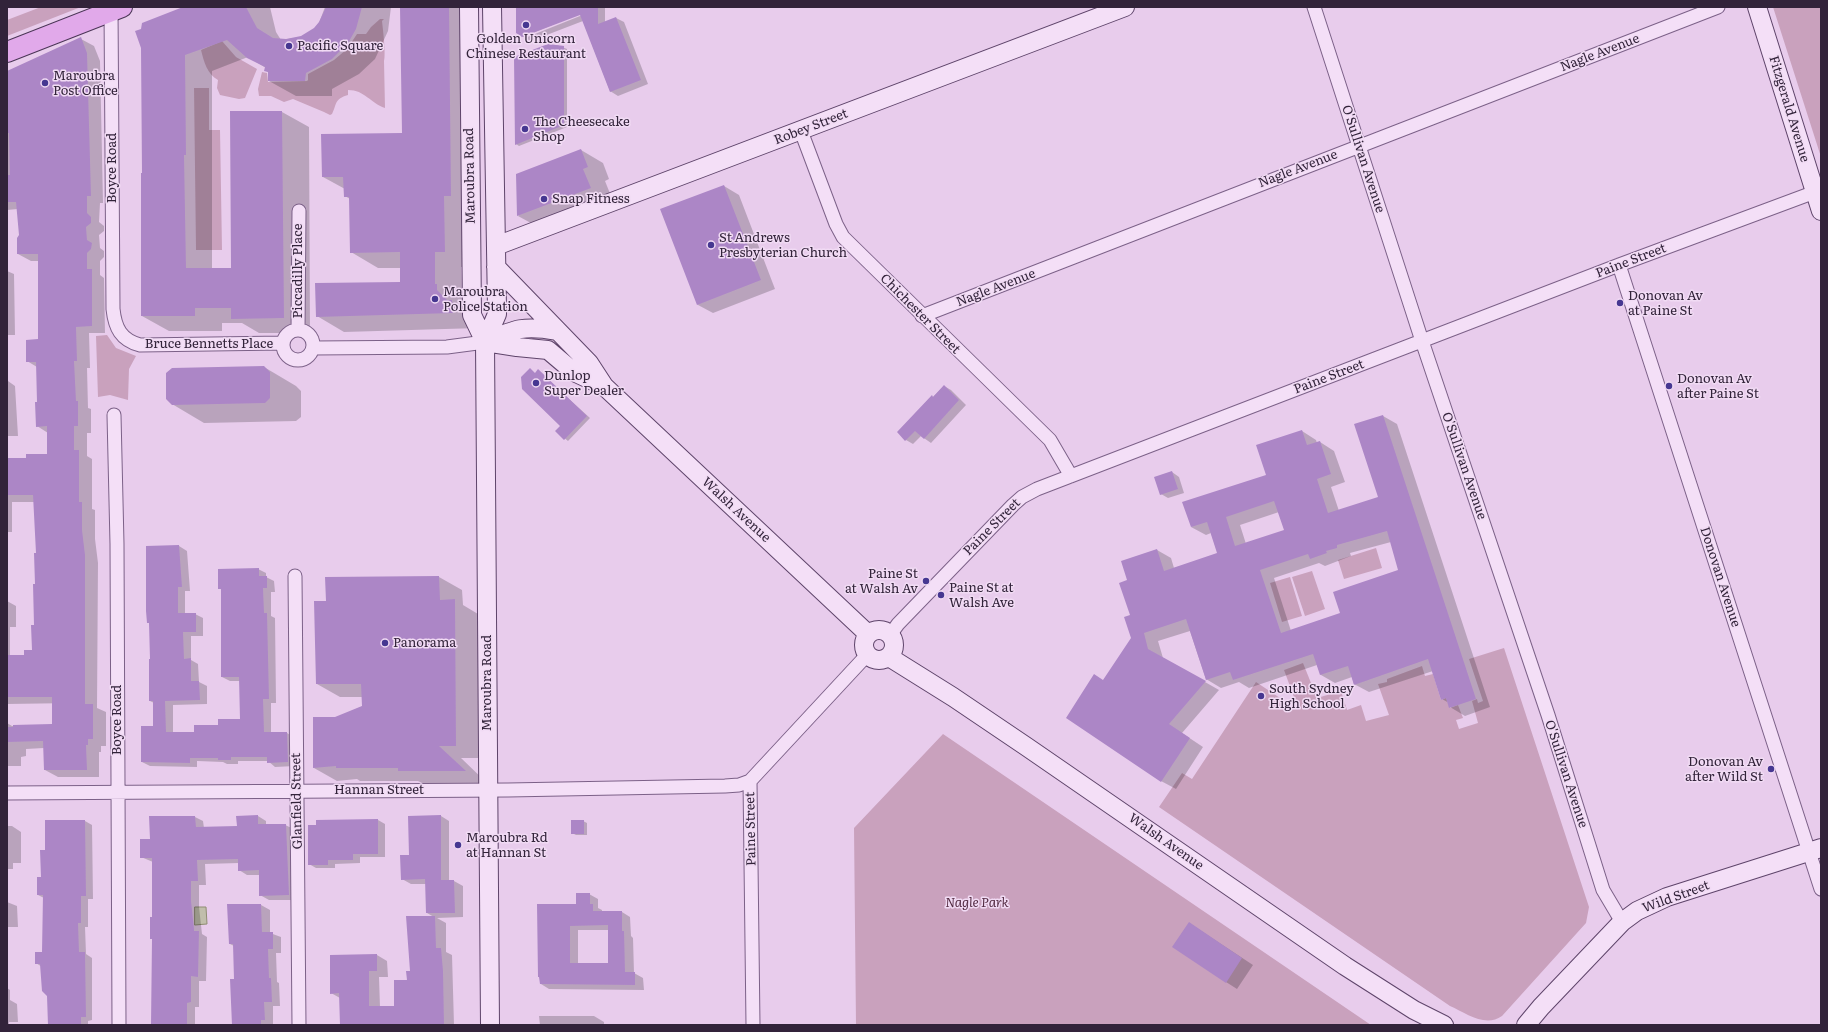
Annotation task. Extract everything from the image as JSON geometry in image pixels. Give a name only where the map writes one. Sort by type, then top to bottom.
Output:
[{"type":"main road","points":[[7,52],[115,8]]},
{"type":"street","name":"Maroubra Road","points":[[469,7],[472,315],[485,342]]},
{"type":"street","name":"Maroubra Road","points":[[490,1025],[485,342],[497,314],[492,7]]},
{"type":"street","name":"Robey Street","points":[[496,246],[1126,7]]},
{"type":"street","name":"O'Sullivan Avenue","points":[[1314,7],[1422,341],[1548,715],[1603,890],[1622,922]]},
{"type":"street","name":"Nagle Avenue","points":[[922,316],[1718,7]]},
{"type":"street","name":"Fitzgerald Avenue","points":[[1757,7],[1821,211]]},
{"type":"street","name":"Boyce Road","points":[[115,8],[113,309],[116,328]]},
{"type":"street","name":"Chichester Street","points":[[801,131],[836,224],[843,237],[1050,440],[1071,476]]},
{"type":"street","name":"Paine Street","points":[[890,635],[898,624],[957,562],[1018,501],[1037,489],[1619,265],[1815,192]]},
{"type":"street","name":"Piccadilly Place","points":[[298,211],[298,330]]},
{"type":"street","name":"Donovan Avenue","points":[[1619,265],[1815,850],[1821,889]]},
{"type":"street","name":"Walsh Avenue","points":[[496,268],[589,363],[604,386],[868,634]]},
{"type":"street","points":[[313,348],[447,347],[485,342],[517,329],[537,327],[557,331]]},
{"type":"street","name":"Bruce Bennetts Place","points":[[116,328],[127,340],[140,345],[284,344]]},
{"type":"street","points":[[298,330],[310,335],[313,348],[307,358],[294,360],[285,352],[284,344],[290,333],[298,330]]},
{"type":"street","name":"Walsh Avenue","points":[[485,342],[548,350],[574,372],[604,386]]},
{"type":"street","name":"Boyce Road","points":[[114,415],[117,544],[119,1025]]},
{"type":"street","name":"Glanfield Street","points":[[295,576],[299,1025]]},
{"type":"street","points":[[877,630],[887,632],[890,635],[894,645],[889,657],[882,661],[877,661],[867,655],[864,648],[864,643],[868,634],[877,630]]},
{"type":"street","name":"Paine Street","points":[[753,1025],[750,781],[867,655]]},
{"type":"street","name":"Walsh Avenue","points":[[889,657],[990,722],[1345,966],[1414,1010],[1444,1025]]},
{"type":"street","name":"Hannan Street","points":[[7,793],[488,790],[725,786],[739,785],[750,781]]},
{"type":"street","name":"Wild Street","points":[[1526,1025],[1541,1007],[1622,922],[1637,911],[1667,897],[1815,850]]},
{"type":"green space","points":[[41,7],[81,7],[7,36],[7,20]]},
{"type":"green space","points":[[1773,7],[1821,7],[1821,157]]},
{"type":"green space","points":[[380,19],[384,19],[382,21],[385,48],[385,108],[359,92],[348,90],[348,95],[338,100],[332,114],[330,115],[293,99],[284,102],[271,96],[259,96],[258,89],[262,72],[267,73],[268,82],[307,81],[308,74],[334,60],[347,49],[357,34],[366,34]]},
{"type":"green space","points":[[222,41],[236,57],[257,69],[245,98],[239,99],[220,95],[217,88],[218,80],[211,74],[205,63],[201,50]]},
{"type":"green space","points":[[194,88],[209,88],[209,130],[220,130],[222,250],[196,250]]},
{"type":"green space","points":[[107,335],[116,348],[136,356],[129,369],[128,400],[110,395],[98,397],[96,336]]},
{"type":"green space","points":[[1376,548],[1382,568],[1344,579],[1338,560]]},
{"type":"green space","points":[[1312,571],[1325,609],[1305,616],[1292,577]]},
{"type":"green space","points":[[1290,577],[1302,616],[1282,622],[1270,583]]},
{"type":"green space","points":[[1504,648],[1589,907],[1586,923],[1502,1016],[1496,1019],[1482,1020],[1450,1006],[1159,807],[1182,773],[1192,779],[1256,682],[1295,708],[1298,708],[1284,670],[1303,663],[1317,698],[1341,691],[1347,710],[1361,705],[1366,721],[1389,715],[1378,684],[1387,682],[1387,679],[1422,666],[1425,676],[1433,674],[1441,700],[1446,698],[1450,708],[1458,705],[1463,718],[1456,720],[1459,729],[1478,723],[1472,701],[1477,699],[1478,703],[1483,701],[1469,659]]},
{"type":"green space","name":"Nagle Park","points":[[943,734],[1371,1025],[856,1025],[854,828]]},
{"type":"shaded area","points":[[195,907],[206,907],[207,924],[195,925]]},
{"type":"building","points":[[183,7],[246,7],[257,28],[273,38],[286,39],[301,36],[314,28],[319,22],[326,7],[362,7],[356,29],[348,43],[332,59],[306,73],[305,81],[268,81],[268,72],[264,71],[265,67],[247,58],[227,40],[185,55],[186,155],[184,155],[186,268],[231,268],[230,111],[282,111],[284,318],[231,319],[231,308],[195,308],[195,316],[141,316],[141,48],[135,31],[141,29],[142,23]]},
{"type":"building","points":[[400,7],[449,7],[451,196],[444,196],[445,252],[435,252],[435,284],[437,284],[437,290],[447,300],[452,300],[453,313],[316,317],[315,283],[400,282],[400,252],[350,253],[349,197],[344,197],[343,177],[322,177],[321,134],[402,133]]},
{"type":"building","points":[[516,7],[598,7],[598,24],[616,17],[641,80],[610,92],[580,15],[522,37],[516,33]]},
{"type":"building","points":[[81,37],[87,53],[91,196],[87,196],[87,213],[91,217],[91,223],[86,227],[87,240],[92,243],[91,249],[87,253],[87,269],[92,269],[92,326],[76,327],[77,361],[74,361],[76,401],[78,401],[78,426],[74,426],[74,450],[79,450],[79,502],[82,502],[82,530],[85,555],[85,704],[93,704],[93,739],[88,739],[88,745],[86,745],[87,770],[44,770],[43,741],[7,742],[7,727],[13,727],[13,725],[52,724],[52,697],[7,697],[7,655],[24,655],[24,650],[32,650],[31,625],[34,625],[33,584],[35,584],[34,553],[36,553],[33,495],[7,495],[8,458],[26,458],[26,454],[47,454],[47,426],[36,427],[36,362],[26,362],[26,340],[38,339],[38,254],[17,254],[17,238],[19,235],[16,202],[7,202],[7,175],[10,175],[9,133],[7,133],[7,71]]},
{"type":"building","points":[[548,44],[564,46],[564,125],[515,145],[514,57]]},
{"type":"building","points":[[581,149],[588,167],[583,169],[591,188],[517,216],[516,174]]},
{"type":"building","name":"St Andrews Presbyterian Church","points":[[724,185],[761,280],[697,305],[660,209]]},
{"type":"building","points":[[264,366],[270,372],[270,398],[265,403],[172,405],[166,399],[166,373],[172,368]]},
{"type":"building","points":[[530,368],[535,373],[538,369],[587,416],[564,440],[555,431],[560,426],[522,389],[521,377]]},
{"type":"building","points":[[944,385],[959,400],[924,439],[915,431],[905,441],[897,432],[932,395],[933,397]]},
{"type":"building","points":[[1383,415],[1476,699],[1449,708],[1446,698],[1441,700],[1428,659],[1354,685],[1348,666],[1320,675],[1313,654],[1233,680],[1230,672],[1206,680],[1186,619],[1144,633],[1148,649],[1206,681],[1169,724],[1190,738],[1161,782],[1066,718],[1094,674],[1103,680],[1131,638],[1124,617],[1130,615],[1119,583],[1127,580],[1121,561],[1157,549],[1164,571],[1217,553],[1207,522],[1191,527],[1182,502],[1266,475],[1256,445],[1302,430],[1307,445],[1320,441],[1331,474],[1317,479],[1328,513],[1378,497],[1354,424]],"holes":[[[1274,501],[1284,530],[1235,546],[1226,517]],[[1387,531],[1398,570],[1333,592],[1340,613],[1281,633],[1260,570],[1308,554],[1310,559],[1327,553],[1326,551],[1337,548],[1337,545]]]},
{"type":"building","points":[[1172,471],[1178,489],[1160,495],[1154,477]]},
{"type":"building","points":[[179,545],[182,587],[178,587],[178,613],[196,613],[196,632],[183,632],[184,659],[191,658],[191,681],[199,681],[200,700],[165,701],[166,732],[194,732],[194,725],[218,725],[218,719],[240,719],[239,677],[221,677],[221,589],[218,589],[218,569],[259,568],[259,576],[267,576],[267,588],[263,588],[264,613],[267,613],[269,699],[263,699],[264,732],[287,732],[288,762],[267,763],[267,757],[231,757],[231,760],[218,760],[218,758],[190,758],[190,763],[141,762],[141,726],[153,726],[153,701],[149,701],[150,659],[149,623],[147,623],[146,611],[146,546]]},
{"type":"building","points":[[439,576],[440,600],[455,599],[456,746],[439,746],[466,771],[398,771],[398,768],[336,768],[336,766],[313,768],[313,717],[335,717],[362,706],[361,684],[316,684],[314,601],[326,601],[325,577]]},
{"type":"building","points":[[258,815],[258,824],[286,824],[289,895],[259,896],[259,870],[238,871],[238,859],[197,860],[198,881],[191,881],[191,901],[194,931],[199,931],[198,977],[191,976],[191,1002],[187,1003],[187,1025],[151,1025],[152,939],[150,939],[150,917],[152,917],[152,858],[140,858],[140,839],[150,839],[149,816],[195,816],[196,827],[237,826],[236,816]]},
{"type":"building","points":[[441,815],[441,880],[454,880],[455,913],[426,913],[425,879],[401,880],[400,855],[409,855],[408,816]]},
{"type":"building","points":[[378,819],[378,854],[353,854],[353,860],[328,860],[328,865],[308,865],[308,825],[316,825],[316,820]]},
{"type":"building","points":[[45,820],[85,820],[86,896],[81,896],[81,923],[78,923],[79,952],[85,952],[86,1017],[81,1017],[81,1025],[48,1025],[47,996],[42,991],[40,964],[35,964],[35,952],[42,952],[43,895],[37,895],[37,877],[41,877],[40,850],[45,850]]},
{"type":"building","points":[[571,820],[584,820],[584,834],[571,834]]},
{"type":"building","points":[[576,893],[590,893],[590,904],[593,904],[593,911],[622,911],[625,972],[635,972],[635,985],[540,984],[538,977],[537,904],[576,904]],"holes":[[[608,925],[608,963],[570,963],[570,926]]]},
{"type":"building","points":[[227,904],[261,904],[262,932],[273,932],[273,949],[268,949],[272,1002],[264,1002],[265,1020],[261,1020],[261,1025],[232,1025],[230,979],[234,979],[233,944],[229,944]]},
{"type":"building","points":[[406,916],[435,916],[436,948],[441,948],[443,971],[444,1025],[340,1025],[339,993],[330,994],[330,955],[377,954],[377,971],[369,971],[369,1006],[394,1006],[394,980],[407,980],[406,971],[410,971]]},
{"type":"building","points":[[1189,922],[1242,958],[1226,983],[1172,947]]},
{"type":"place","name":"Golden Unicorn Chinese Restaurant","points":[[526,25]]},
{"type":"place","name":"Pacific Square","points":[[289,46]]},
{"type":"place","name":"Maroubra Post Office","points":[[45,83]]},
{"type":"place","name":"The Cheesecake Shop","points":[[525,129]]},
{"type":"place","name":"Snap Fitness","points":[[544,199]]},
{"type":"place","name":"St Andrews Presbyterian Church","points":[[711,245]]},
{"type":"place","name":"Maroubra Police Station","points":[[435,299]]},
{"type":"place","name":"Donovan Av at Paine St","points":[[1620,303]]},
{"type":"place","name":"Dunlop Super Dealer","points":[[536,383]]},
{"type":"place","name":"Donovan Av after Paine St","points":[[1669,386]]},
{"type":"place","name":"Paine St at Walsh Av","points":[[926,581]]},
{"type":"place","name":"Paine St at Walsh Ave","points":[[941,595]]},
{"type":"place","name":"Panorama","points":[[385,643]]},
{"type":"place","name":"South Sydney High School","points":[[1261,696]]},
{"type":"place","name":"Donovan Av after Wild St","points":[[1771,769]]},
{"type":"place","name":"Maroubra Rd at Hannan St","points":[[458,845]]}]
